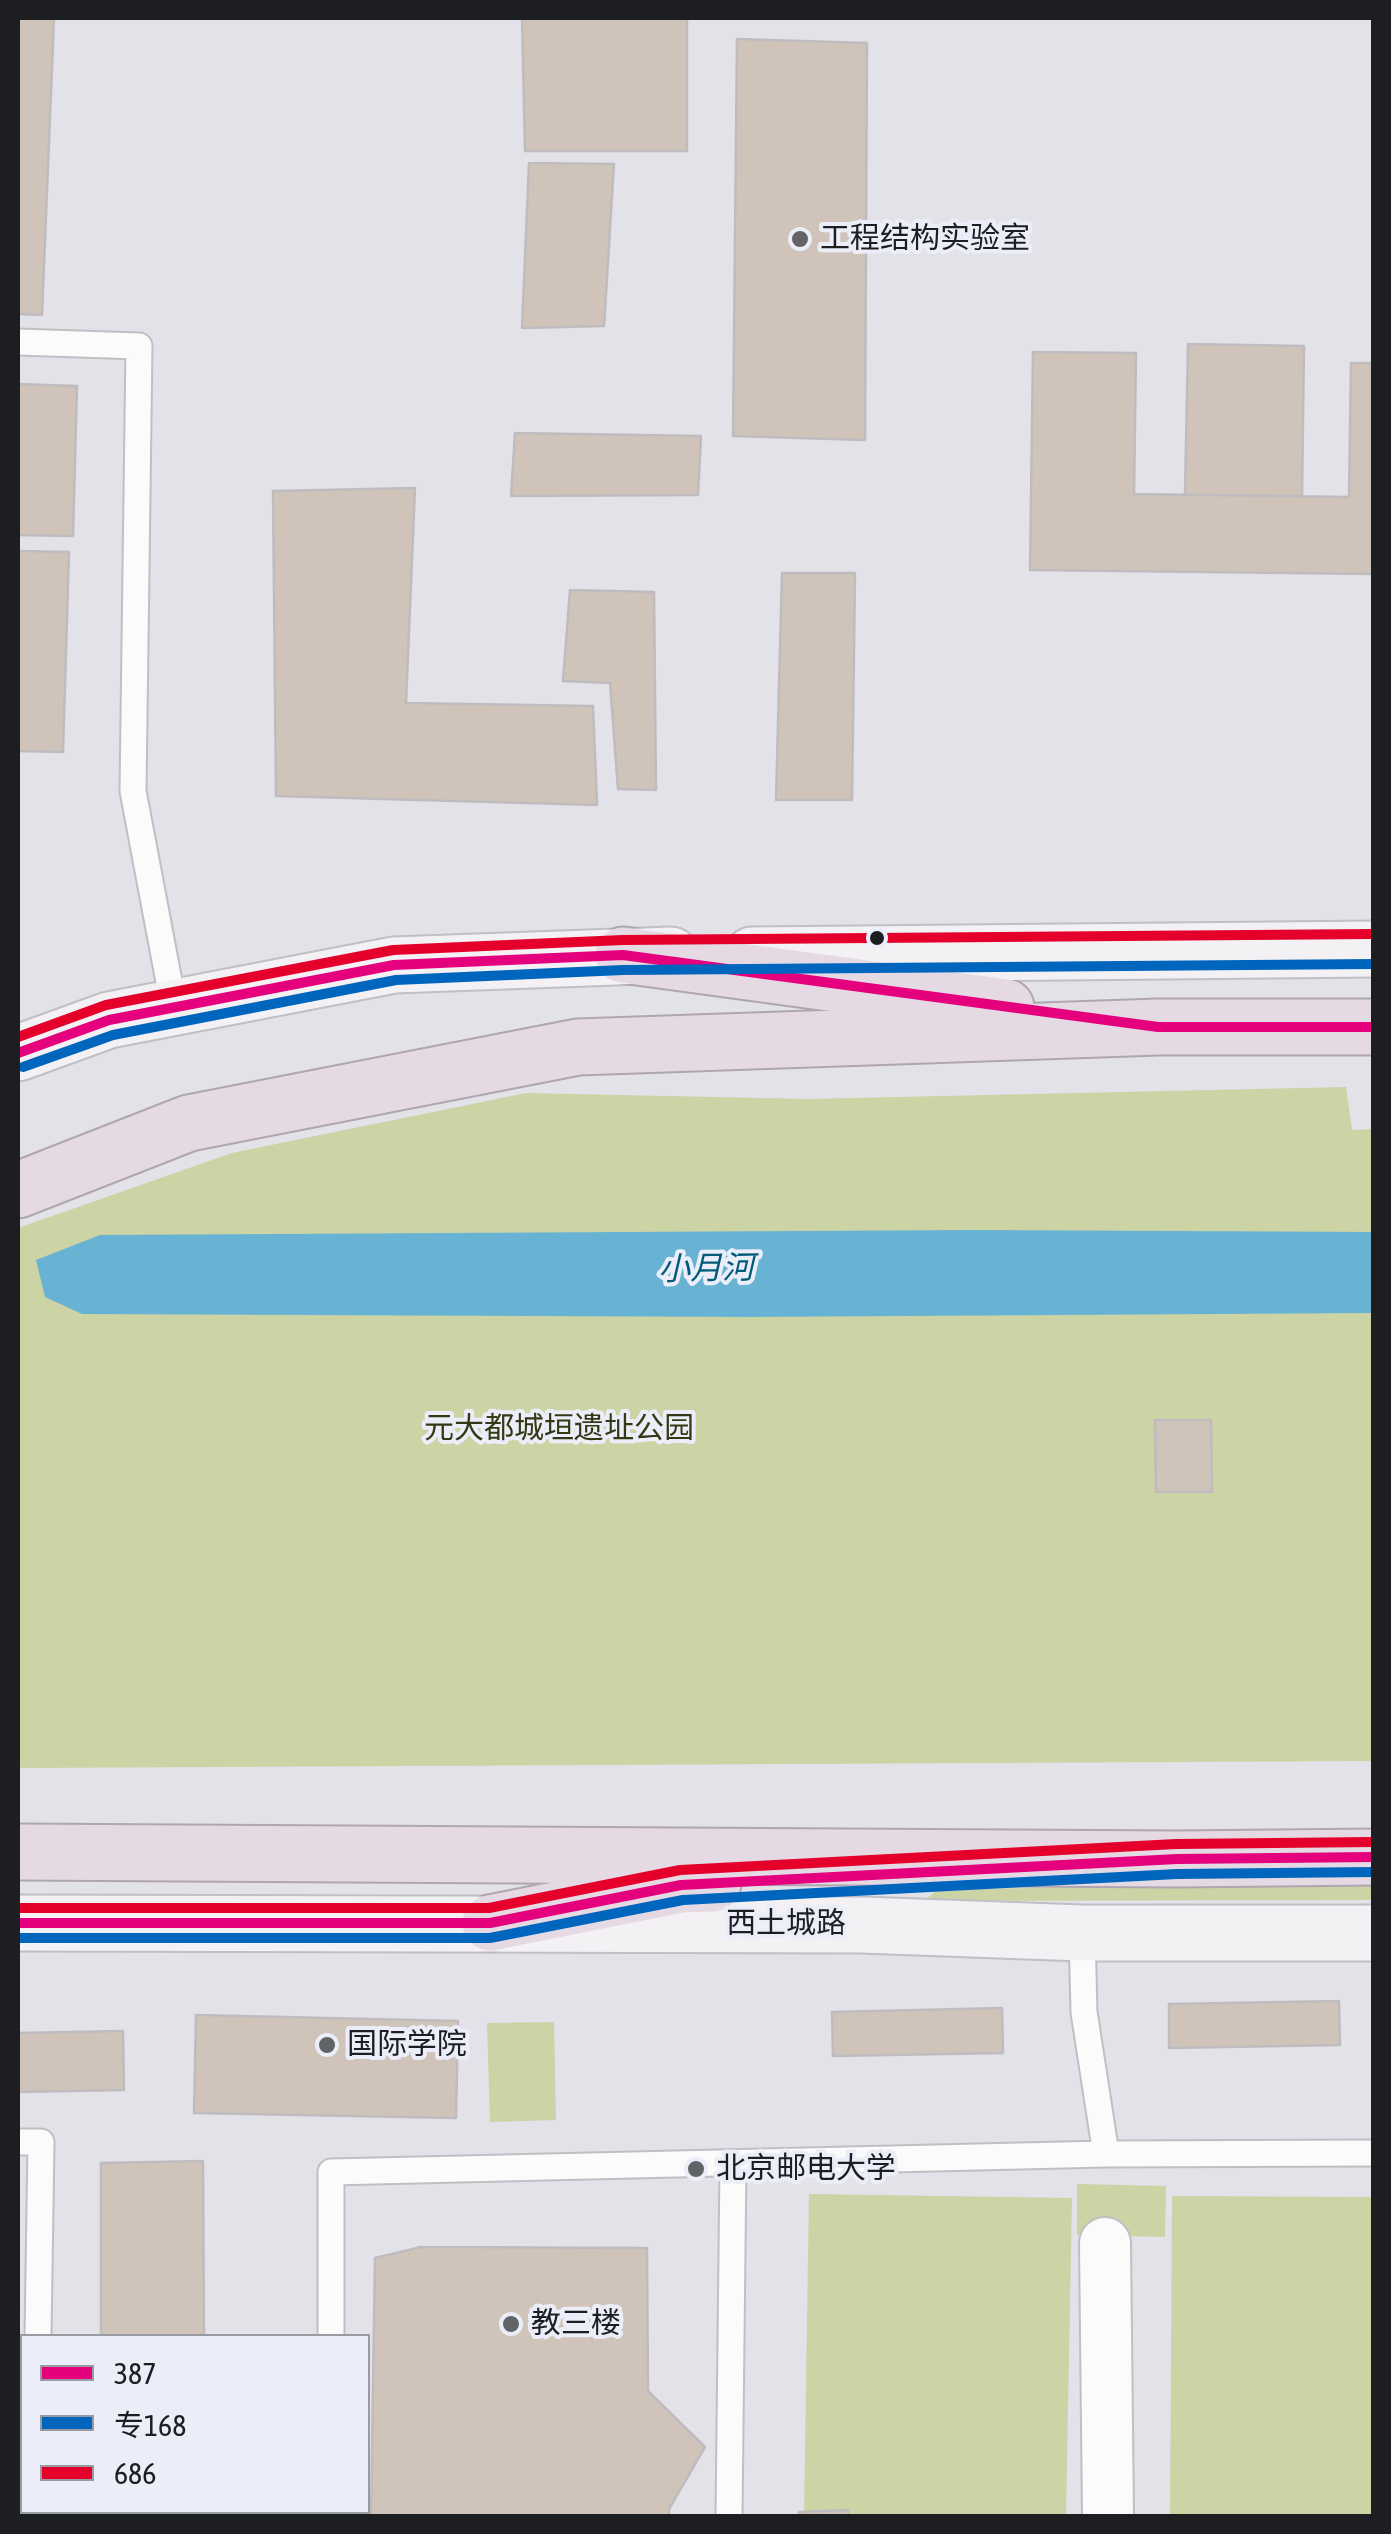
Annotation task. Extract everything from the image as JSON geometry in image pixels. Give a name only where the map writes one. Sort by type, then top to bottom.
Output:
[{"type":"highway","points":[[623,955],[1158,1027]]},
{"type":"highway","points":[[18,1190],[188,1123],[578,1048],[1158,1027],[1374,1027]]},
{"type":"highway","points":[[18,1852],[1374,1857]]},
{"type":"highway","points":[[490,1924],[680,1886],[1177,1859]]},
{"type":"street","points":[[18,1052],[109,1020],[394,966],[623,955],[1374,949]]},
{"type":"street","points":[[18,1018],[109,1020]]},
{"type":"street","name":"西土城路","points":[[18,1923],[862,1924],[1082,1933],[1374,1933]]},
{"type":"street","points":[[1105,2243],[1108,2516]]},
{"type":"lane","points":[[18,342],[140,346],[133,791],[174,1008]]},
{"type":"lane","points":[[1082,1933],[1084,2012],[1106,2154]]},
{"type":"lane","points":[[18,2142],[41,2142],[38,2334]]},
{"type":"lane","points":[[331,2334],[331,2172],[1106,2154],[1374,2154]]},
{"type":"lane","points":[[729,2516],[732,2163]]},
{"type":"green space","name":"元大都城垣遗址公园","points":[[1346,1087],[1352,1130],[1374,1129],[1373,1761],[18,1768],[18,1228],[232,1153],[526,1093],[808,1099]]},
{"type":"green space","points":[[1374,1885],[1373,1900],[924,1901],[938,1889]]},
{"type":"green space","points":[[554,2022],[556,2120],[490,2122],[487,2023]]},
{"type":"green space","points":[[1077,2184],[1166,2186],[1165,2237],[1077,2235]]},
{"type":"green space","points":[[809,2194],[1072,2198],[1066,2516],[804,2516]]},
{"type":"green space","points":[[1172,2196],[1373,2197],[1373,2516],[1170,2516]]},
{"type":"water","name":"小月河","points":[[1373,1232],[1373,1313],[750,1317],[82,1314],[45,1297],[36,1260],[100,1235]]},
{"type":"building","points":[[18,18],[54,18],[42,315],[18,314]]},
{"type":"building","points":[[522,18],[687,18],[687,151],[525,151]]},
{"type":"building","name":"工程结构实验室","points":[[737,39],[867,43],[865,440],[733,436]]},
{"type":"building","points":[[529,163],[614,164],[604,326],[522,328]]},
{"type":"building","points":[[1188,344],[1304,346],[1302,496],[1185,495]]},
{"type":"building","points":[[1033,352],[1136,353],[1134,494],[1349,497],[1351,363],[1374,363],[1374,574],[1030,570]]},
{"type":"building","points":[[18,384],[77,386],[73,536],[18,535]]},
{"type":"building","points":[[515,433],[701,436],[698,495],[511,496]]},
{"type":"building","points":[[415,488],[406,703],[593,706],[597,805],[276,796],[273,491]]},
{"type":"building","points":[[18,551],[69,552],[63,752],[18,751]]},
{"type":"building","points":[[782,573],[855,573],[852,800],[776,800]]},
{"type":"building","points":[[570,590],[654,592],[656,790],[618,789],[610,683],[563,681]]},
{"type":"building","points":[[1155,1420],[1211,1420],[1212,1492],[1156,1492]]},
{"type":"building","points":[[1339,2001],[1340,2045],[1169,2048],[1169,2004]]},
{"type":"building","points":[[1002,2008],[1003,2053],[833,2056],[832,2012]]},
{"type":"building","name":"国际学院","points":[[196,2015],[458,2021],[456,2118],[194,2113]]},
{"type":"building","points":[[123,2031],[124,2090],[18,2092],[18,2033]]},
{"type":"building","points":[[203,2161],[204,2334],[101,2334],[101,2163]]},
{"type":"building","name":"教三楼","points":[[421,2247],[647,2248],[648,2391],[705,2447],[669,2509],[669,2516],[371,2516],[375,2258]]},
{"type":"building","points":[[848,2510],[848,2516],[799,2516],[799,2512]]},
{"type":"building","points":[[102,2514],[204,2514],[204,2516]]},
{"type":"transit line","name":"686","points":[[18,1037],[106,1005],[393,950],[623,940],[1374,934]]},
{"type":"transit line","name":"387","points":[[18,1053],[109,1020],[394,965],[623,955],[1158,1027],[1374,1027]]},
{"type":"transit line","name":"专168","points":[[23,1067],[113,1035],[396,980],[623,970],[1374,964]]},
{"type":"transit line","name":"686","points":[[18,1908],[489,1908],[680,1870],[1176,1844],[1374,1842]]},
{"type":"transit line","name":"387","points":[[18,1923],[490,1923],[681,1885],[1177,1859],[1374,1857]]},
{"type":"transit line","name":"专168","points":[[18,1938],[490,1938],[683,1900],[1177,1874],[1374,1872]]},
{"type":"place","name":"工程结构实验室","points":[[800,239]]},
{"type":"place","name":"国际学院","points":[[327,2045]]},
{"type":"place","name":"北京邮电大学","points":[[696,2169]]},
{"type":"place","name":"教三楼","points":[[511,2324]]}]
